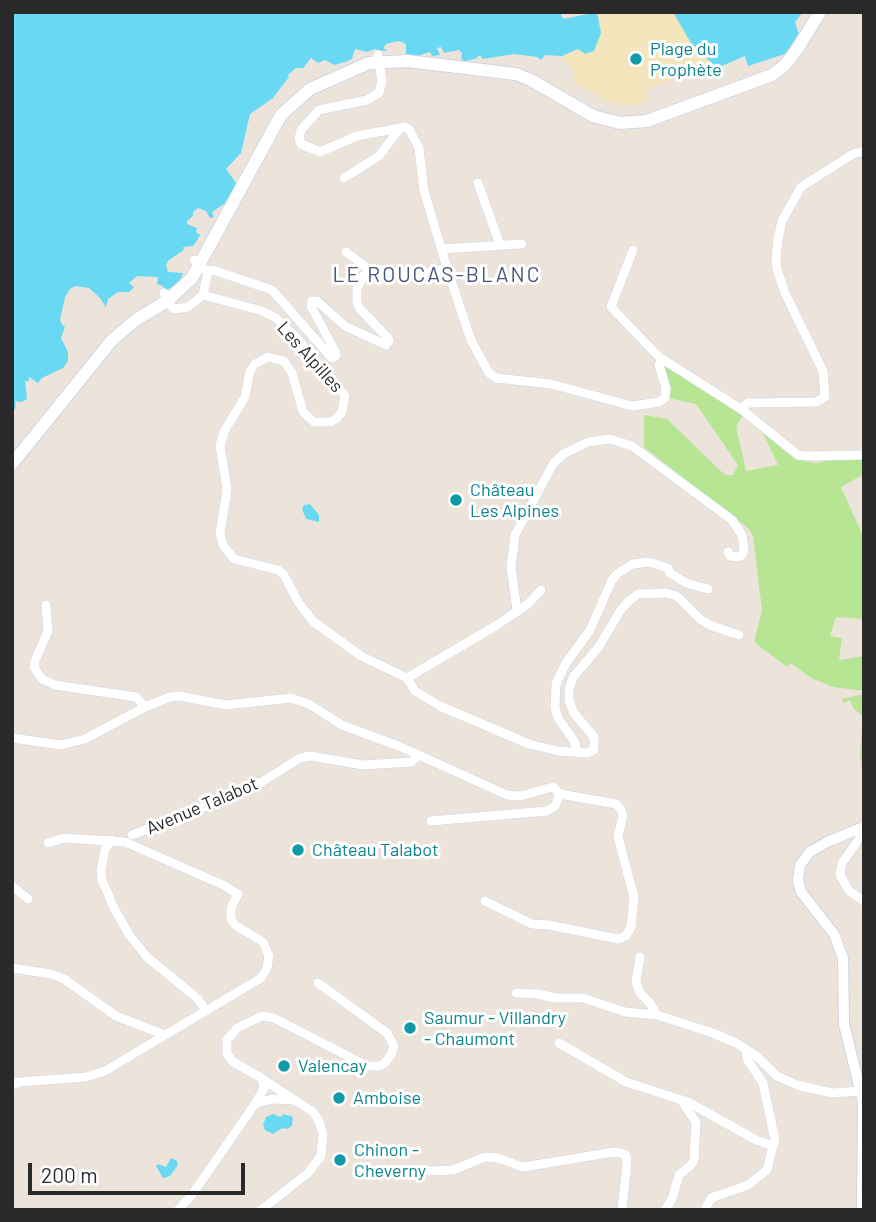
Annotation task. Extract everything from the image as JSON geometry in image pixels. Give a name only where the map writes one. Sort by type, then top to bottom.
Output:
[{"type":"main road","points":[[12,452],[106,335],[192,278],[281,115],[310,89],[394,53],[453,62],[516,67],[542,77],[599,111],[621,117],[635,117],[768,70],[786,54],[811,12]]},
{"type":"main road","points":[[378,58],[516,74],[593,116],[607,121],[633,123],[660,117],[772,75],[785,65],[796,51],[820,12]]},
{"type":"main road","points":[[12,464],[112,340],[164,296],[184,274],[201,265]]},
{"type":"street","points":[[378,58],[382,81],[379,93],[367,100],[319,110],[301,130],[301,144],[320,152],[357,136],[405,127],[409,129],[419,148],[424,191],[447,268],[471,340],[489,373],[496,378],[551,384],[632,406],[659,402],[665,398],[666,388],[659,365],[662,360]]},
{"type":"street","points":[[344,178],[379,156],[400,128]]},
{"type":"street","points":[[741,409],[748,403],[816,402],[825,397],[823,372],[785,293],[777,269],[778,239],[782,221],[801,187],[853,154],[864,151]]},
{"type":"street","points":[[478,183],[500,245]]},
{"type":"street","points":[[441,249],[522,244]]},
{"type":"street","points":[[633,250],[611,307],[662,360],[741,409],[798,455],[864,455]]},
{"type":"street","points":[[346,252],[370,270]]},
{"type":"street","points":[[164,296],[174,309],[181,310],[197,301],[203,295],[201,265],[272,290],[329,356],[334,358],[336,353],[311,306],[313,300],[345,326],[383,344],[388,343],[388,338],[360,309],[357,302],[357,289],[363,276],[370,270],[382,268],[414,276],[447,268]]},
{"type":"street","name":"Les Alpilles","points":[[203,295],[262,311],[276,318],[300,341],[316,368],[335,383],[345,396],[342,412],[337,418],[331,422],[314,422],[303,412],[292,373],[284,361],[268,357],[261,359],[250,371],[245,397],[225,430],[220,444],[227,490],[220,533],[223,545],[234,559],[278,570],[284,575],[298,602],[314,621],[361,656],[407,678],[415,691],[439,706],[530,744],[578,753]]},
{"type":"street","points":[[517,611],[511,567],[515,535],[553,464],[563,454],[588,442],[610,439],[632,446],[732,520],[742,535],[744,549],[742,555],[737,557],[730,556],[728,552]]},
{"type":"street","points":[[708,589],[686,583],[670,573],[668,568],[649,562],[632,564],[612,580],[590,630],[566,663],[556,684],[555,707],[558,718],[574,741],[578,753],[594,750],[596,744],[594,737],[574,713],[569,701],[573,677],[606,636],[620,611],[638,594],[660,592],[677,596],[687,603],[701,620],[739,635]]},
{"type":"street","points":[[407,678],[462,648],[528,604],[541,590]]},
{"type":"street","points":[[46,605],[48,631],[34,667],[42,679],[55,685],[136,697],[145,707]]},
{"type":"street","points":[[12,738],[61,745],[85,738],[163,699],[179,696],[226,705],[291,698],[309,704],[342,724],[401,747],[507,795],[520,796],[548,787],[557,789],[560,794],[616,804],[621,809],[618,837],[634,897],[631,928],[626,936],[618,939],[532,924],[485,901]]},
{"type":"street","points":[[397,762],[404,755],[401,747]]},
{"type":"street","name":"Avenue Talabot","points":[[132,835],[249,790],[300,758],[310,756],[363,765],[411,762],[419,755]]},
{"type":"street","points":[[431,821],[547,811],[555,806],[560,794]]},
{"type":"street","points":[[864,827],[862,835],[842,863],[840,875],[849,891],[864,901]]},
{"type":"street","points":[[862,1210],[862,1098],[844,1024],[842,950],[834,934],[801,892],[798,872],[805,857],[816,847],[864,827]]},
{"type":"street","points":[[12,1085],[19,1082],[86,1077],[104,1071],[261,978],[268,968],[269,956],[264,942],[235,925],[231,919],[231,908],[238,894],[168,859],[125,842],[112,839],[64,838],[48,843]]},
{"type":"street","points":[[112,839],[105,849],[101,871],[114,908],[130,936],[147,957],[198,999],[206,1011]]},
{"type":"street","points":[[12,886],[28,899]]},
{"type":"street","points":[[640,957],[636,982],[640,993],[657,1015]]},
{"type":"street","points":[[12,968],[51,974],[64,979],[116,1016],[165,1035]]},
{"type":"street","points":[[261,1210],[308,1173],[321,1156],[323,1135],[313,1112],[233,1062],[227,1054],[229,1036],[237,1028],[262,1016],[289,1024],[367,1066],[385,1063],[394,1046],[387,1032],[318,983]]},
{"type":"street","points":[[516,993],[583,999],[625,1012],[657,1015],[713,1033],[746,1050],[778,1076],[797,1085],[862,1098]]},
{"type":"street","points":[[559,1043],[626,1082],[681,1100],[773,1146]]},
{"type":"street","points":[[705,1210],[711,1198],[748,1185],[767,1170],[775,1140],[763,1083],[747,1059],[746,1050]]},
{"type":"street","points":[[178,1210],[191,1196],[255,1104],[264,1088],[260,1077]]},
{"type":"street","points":[[255,1104],[272,1099],[295,1100]]},
{"type":"street","points":[[665,1210],[672,1199],[679,1175],[694,1160],[696,1122],[681,1100]]},
{"type":"street","points":[[428,1171],[453,1170],[485,1157],[498,1158],[523,1167],[621,1153],[626,1155],[627,1163],[622,1210]]},
{"type":"green space","points":[[668,365],[744,415],[736,426],[746,471],[778,465],[761,429],[804,461],[816,463],[845,458],[864,459],[864,474],[841,487],[864,538],[864,619],[836,617],[830,636],[842,638],[839,660],[864,656],[864,691],[833,687],[811,678],[791,663],[787,667],[754,642],[762,610],[753,536],[749,529],[644,447],[644,415],[667,419],[725,475],[733,475],[738,465],[696,404],[669,398],[671,390],[664,367]]},
{"type":"green space","points":[[864,694],[864,783],[860,754],[863,716],[854,709],[850,700],[843,703],[842,699]]},
{"type":"sand","name":"Plage du Prophète","points":[[597,12],[673,12],[691,43],[717,68],[675,78],[645,90],[649,101],[635,105],[619,105],[607,101],[573,82],[575,79],[571,75],[574,69],[570,68],[562,56],[578,49],[600,21]]},
{"type":"water","points":[[12,12],[562,12],[564,19],[597,12],[601,33],[594,51],[585,54],[578,49],[562,56],[545,55],[541,60],[514,54],[483,59],[480,55],[464,61],[459,50],[444,53],[441,47],[437,48],[440,55],[432,56],[430,52],[417,56],[406,54],[406,44],[399,41],[386,44],[383,48],[387,50],[384,51],[375,49],[367,52],[355,49],[352,59],[334,65],[325,60],[318,63],[311,58],[303,68],[296,68],[288,75],[273,98],[250,114],[241,153],[226,169],[236,183],[230,200],[212,212],[214,217],[210,218],[206,211],[198,208],[187,221],[187,224],[197,228],[196,232],[200,235],[193,246],[183,247],[184,250],[166,265],[168,272],[183,273],[179,283],[165,291],[163,286],[157,284],[158,277],[137,276],[129,283],[134,287],[129,292],[118,292],[108,299],[106,307],[89,288],[75,286],[70,289],[65,297],[60,320],[65,326],[61,338],[68,352],[68,361],[63,368],[42,378],[38,383],[29,377],[29,381],[25,381],[27,399],[22,402],[15,401],[16,407],[12,414]]},
{"type":"water","points":[[673,12],[803,12],[795,22],[799,34],[785,54],[748,66],[745,56],[717,68],[691,43]]},
{"type":"water","points":[[310,504],[319,515],[319,522],[306,519],[302,509],[304,505]]},
{"type":"water","points":[[273,1114],[280,1117],[284,1114],[293,1117],[292,1126],[273,1134],[265,1130],[263,1125],[266,1117]]},
{"type":"water","points":[[171,1158],[176,1160],[178,1165],[170,1176],[163,1178],[156,1166],[158,1164],[166,1167]]},
{"type":"place","name":"Plage du Prophète","points":[[636,59]]},
{"type":"place","name":"Château Les Alpines","points":[[456,500]]},
{"type":"place","name":"Château Talabot","points":[[298,850]]},
{"type":"place","name":"Saumur - Villandry - Chaumont","points":[[410,1028]]},
{"type":"place","name":"Valencay","points":[[284,1066]]},
{"type":"place","name":"Amboise","points":[[339,1098]]},
{"type":"place","name":"Chinon - Cheverny","points":[[340,1160]]},
{"type":"district","name":"LE ROUCAS-BLANC","points":[[437,275]]}]
